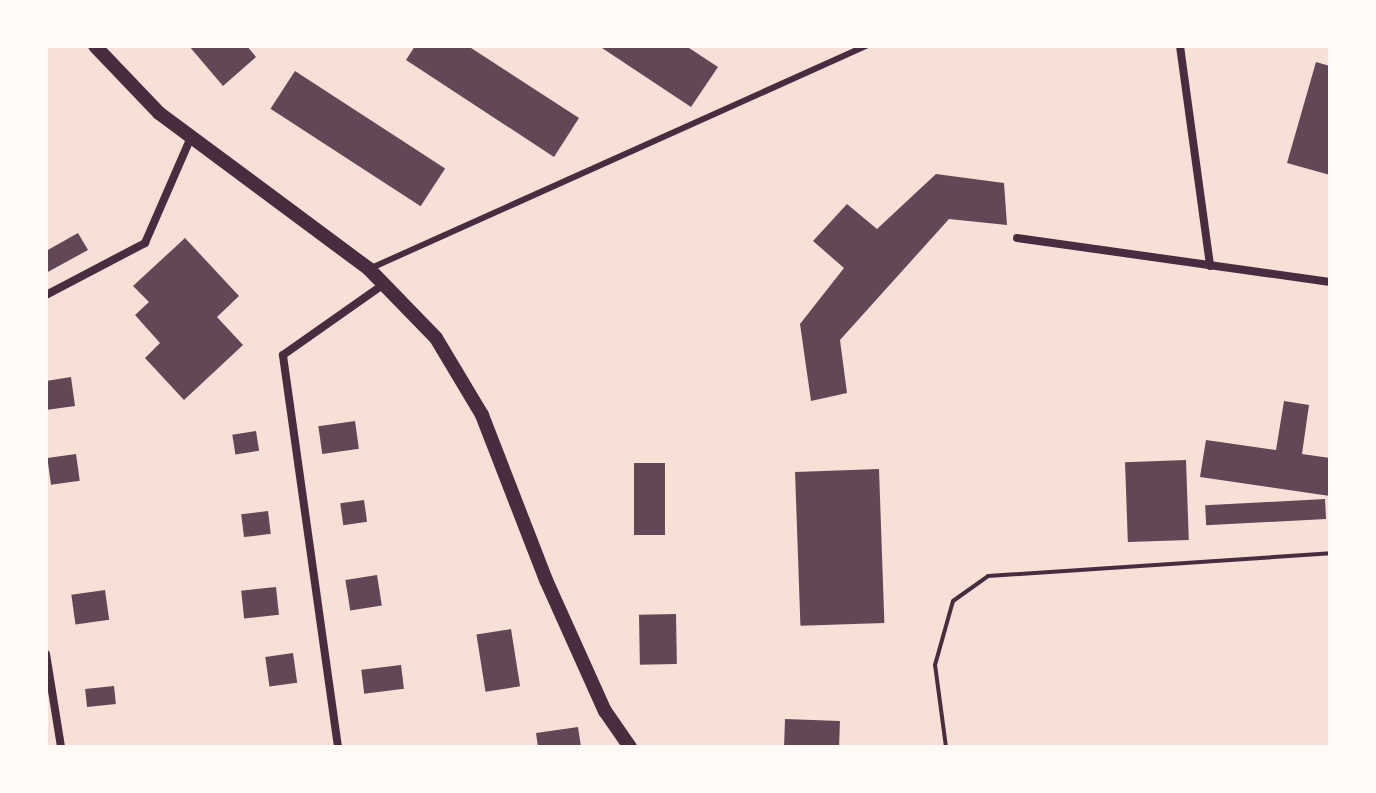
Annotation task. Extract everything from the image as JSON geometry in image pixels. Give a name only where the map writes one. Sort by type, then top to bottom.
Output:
[{"type":"street","points":[[95,46],[159,113],[369,269],[436,338],[482,415],[546,580],[605,711],[630,747]]},
{"type":"street","points":[[1180,46],[1210,266]]},
{"type":"street","points":[[46,295],[145,243],[191,137]]},
{"type":"street","points":[[1017,238],[1330,282]]},
{"type":"street","points":[[338,747],[283,355],[384,284]]},
{"type":"street","points":[[46,654],[61,747]]},
{"type":"lane","points":[[369,269],[866,46]]},
{"type":"path","points":[[946,747],[935,665],[953,601],[988,576],[1330,553]]},
{"type":"building","points":[[189,46],[247,46],[256,57],[223,86]]},
{"type":"building","points":[[415,46],[468,46],[579,118],[554,157],[406,60]]},
{"type":"building","points":[[599,46],[686,46],[718,67],[691,107]]},
{"type":"building","points":[[1316,62],[1330,66],[1330,175],[1287,163]]},
{"type":"building","points":[[295,71],[445,168],[421,206],[270,109]]},
{"type":"building","points":[[936,174],[1004,183],[1007,225],[949,219],[840,340],[847,393],[811,401],[800,324],[844,268],[813,241],[847,204],[877,229]]},
{"type":"building","points":[[78,233],[88,250],[46,273],[46,251]]},
{"type":"building","points":[[185,238],[239,296],[217,317],[243,345],[184,400],[145,358],[160,343],[135,315],[149,302],[133,286]]},
{"type":"building","points":[[71,377],[75,406],[46,410],[46,381]]},
{"type":"building","points":[[1284,401],[1309,405],[1302,454],[1330,458],[1330,496],[1200,477],[1206,440],[1276,450]]},
{"type":"building","points":[[355,421],[359,449],[322,454],[318,426]]},
{"type":"building","points":[[256,431],[259,451],[235,455],[232,435]]},
{"type":"building","points":[[76,454],[80,481],[51,485],[47,458]]},
{"type":"building","points":[[1186,460],[1189,540],[1128,542],[1125,462]]},
{"type":"building","points":[[634,463],[665,463],[665,535],[634,535]]},
{"type":"building","points":[[879,469],[884,623],[800,626],[795,472]]},
{"type":"building","points":[[1325,499],[1326,519],[1206,525],[1205,505]]},
{"type":"building","points":[[364,500],[367,522],[343,525],[340,503]]},
{"type":"building","points":[[268,511],[271,534],[244,537],[241,514]]},
{"type":"building","points":[[377,575],[382,606],[350,611],[345,580]]},
{"type":"building","points":[[276,587],[279,615],[244,619],[241,591]]},
{"type":"building","points":[[105,590],[109,620],[76,624],[71,595]]},
{"type":"building","points":[[676,614],[677,664],[640,665],[639,615]]},
{"type":"building","points":[[511,629],[520,686],[486,692],[476,634]]},
{"type":"building","points":[[293,653],[297,683],[269,687],[265,657]]},
{"type":"building","points":[[401,665],[404,689],[364,694],[361,670]]},
{"type":"building","points":[[114,686],[116,704],[87,707],[85,689]]},
{"type":"building","points":[[785,719],[840,721],[839,747],[784,747]]},
{"type":"building","points":[[578,727],[581,747],[538,747],[536,733]]}]
